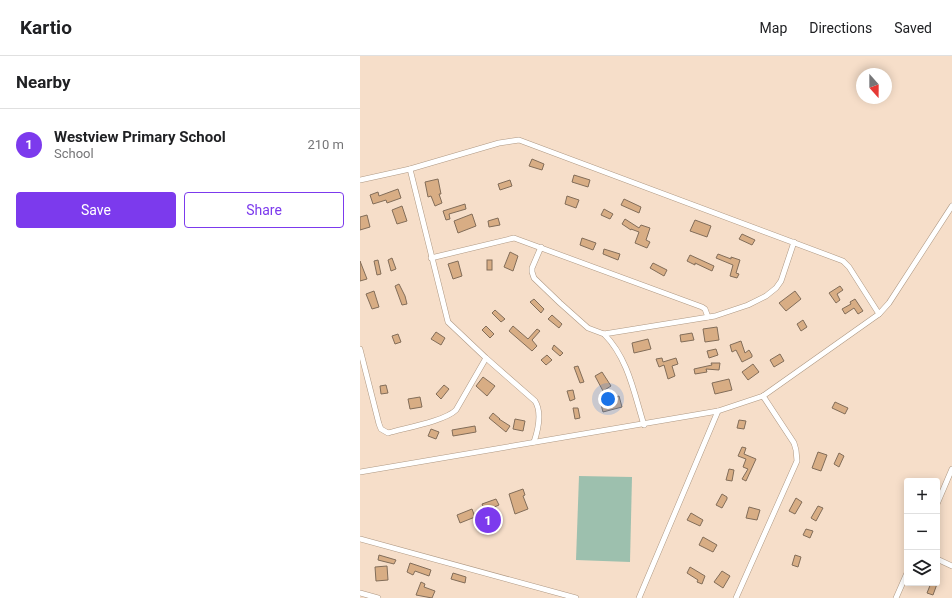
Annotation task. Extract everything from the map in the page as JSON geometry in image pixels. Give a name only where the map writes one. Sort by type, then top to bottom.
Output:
[{"type":"street","points":[[360,180],[410,169],[507,141],[519,140],[843,261],[847,264],[879,314]]},
{"type":"street","points":[[410,169],[448,322],[535,401],[538,406],[538,432],[534,442]]},
{"type":"street","points":[[360,472],[644,425],[718,411],[763,396],[879,314],[889,304],[952,206]]},
{"type":"street","points":[[431,258],[510,238],[520,240],[702,307],[705,309],[708,317]]},
{"type":"street","points":[[604,334],[722,315],[748,305],[772,292],[780,281],[794,242]]},
{"type":"street","points":[[541,247],[532,268],[534,278],[588,328],[604,334],[612,342],[624,361],[644,425]]},
{"type":"street","points":[[360,349],[379,424],[381,429],[388,433],[451,415],[456,410],[486,358]]},
{"type":"street","points":[[736,598],[796,461],[796,450],[794,443],[763,396]]},
{"type":"street","points":[[638,598],[718,411]]},
{"type":"street","points":[[940,497],[952,470]]},
{"type":"street","points":[[360,539],[576,598]]},
{"type":"street","points":[[940,560],[952,566]]},
{"type":"street","points":[[896,598],[904,579]]},
{"type":"street","points":[[360,593],[378,598]]},
{"type":"green space","points":[[579,476],[632,477],[630,562],[576,560]]},
{"type":"building","points":[[532,159],[544,164],[542,170],[529,166]]},
{"type":"building","points":[[574,175],[590,180],[588,187],[572,182]]},
{"type":"building","points":[[438,179],[441,194],[439,194],[442,203],[435,206],[431,196],[428,197],[425,182]]},
{"type":"building","points":[[510,180],[512,186],[500,190],[498,184]]},
{"type":"building","points":[[398,189],[401,198],[387,203],[386,200],[373,204],[370,195],[378,192],[379,196]]},
{"type":"building","points":[[567,196],[579,200],[576,208],[565,204]]},
{"type":"building","points":[[624,199],[641,207],[639,213],[621,205]]},
{"type":"building","points":[[465,204],[466,209],[449,214],[450,219],[446,220],[443,211]]},
{"type":"building","points":[[402,206],[407,221],[397,224],[392,210]]},
{"type":"building","points":[[604,209],[613,214],[610,219],[601,215]]},
{"type":"building","points":[[472,214],[476,226],[458,233],[454,221]]},
{"type":"building","points":[[367,215],[370,227],[360,230],[360,217]]},
{"type":"building","points":[[498,218],[500,225],[489,227],[488,221]]},
{"type":"building","points":[[625,219],[639,228],[641,225],[650,228],[646,240],[650,242],[647,248],[635,243],[639,232],[631,230],[622,224]]},
{"type":"building","points":[[695,220],[711,226],[707,237],[690,231]]},
{"type":"building","points":[[742,234],[755,240],[752,245],[739,239]]},
{"type":"building","points":[[582,238],[596,243],[593,250],[580,245]]},
{"type":"building","points":[[604,249],[620,254],[618,260],[603,254]]},
{"type":"building","points":[[510,252],[518,256],[513,271],[504,267]]},
{"type":"building","points":[[718,254],[731,259],[731,257],[740,260],[736,273],[739,274],[737,278],[730,276],[733,265],[716,258]]},
{"type":"building","points":[[690,255],[714,266],[712,271],[687,261]]},
{"type":"building","points":[[392,258],[396,269],[391,271],[388,260]]},
{"type":"building","points":[[378,260],[381,274],[377,275],[374,261]]},
{"type":"building","points":[[487,260],[492,260],[492,270],[487,270]]},
{"type":"building","points":[[360,261],[367,279],[360,281]]},
{"type":"building","points":[[458,261],[462,276],[453,279],[448,264]]},
{"type":"building","points":[[653,263],[667,270],[664,276],[650,268]]},
{"type":"building","points":[[399,284],[407,304],[402,305],[395,286]]},
{"type":"building","points":[[840,286],[843,290],[837,294],[840,300],[836,303],[829,293]]},
{"type":"building","points":[[374,291],[379,307],[372,309],[366,294]]},
{"type":"building","points":[[795,291],[801,299],[786,311],[779,303]]},
{"type":"building","points":[[534,299],[544,309],[541,313],[530,302]]},
{"type":"building","points":[[855,299],[863,311],[858,314],[854,308],[845,314],[842,309],[851,304],[850,302]]},
{"type":"building","points":[[495,310],[505,319],[501,322],[492,313]]},
{"type":"building","points":[[552,315],[562,324],[559,328],[548,319]]},
{"type":"building","points":[[803,320],[807,327],[801,331],[797,324]]},
{"type":"building","points":[[486,326],[494,334],[490,338],[482,330]]},
{"type":"building","points":[[513,326],[528,339],[537,329],[540,331],[532,340],[537,346],[532,351],[509,331]]},
{"type":"building","points":[[717,327],[719,340],[705,342],[703,329]]},
{"type":"building","points":[[436,332],[445,338],[441,345],[431,339]]},
{"type":"building","points":[[692,333],[694,340],[681,342],[680,335]]},
{"type":"building","points":[[398,334],[401,342],[395,344],[392,336]]},
{"type":"building","points":[[648,339],[651,349],[634,353],[632,343]]},
{"type":"building","points":[[741,341],[745,353],[749,350],[752,355],[752,357],[742,362],[736,350],[732,352],[730,345]]},
{"type":"building","points":[[554,345],[563,353],[560,356],[552,349]]},
{"type":"building","points":[[716,349],[718,355],[709,358],[707,351]]},
{"type":"building","points":[[780,354],[784,361],[774,367],[770,360]]},
{"type":"building","points":[[547,355],[552,360],[546,365],[541,360]]},
{"type":"building","points":[[662,358],[663,362],[676,358],[678,364],[672,366],[675,376],[668,379],[664,365],[659,367],[656,359]]},
{"type":"building","points":[[711,363],[720,363],[719,370],[706,369],[707,372],[695,374],[694,369],[712,365]]},
{"type":"building","points":[[753,364],[759,372],[748,380],[742,372]]},
{"type":"building","points":[[578,366],[584,382],[580,383],[574,367]]},
{"type":"building","points":[[602,372],[611,386],[603,391],[595,376]]},
{"type":"building","points":[[483,377],[495,386],[487,396],[476,386]]},
{"type":"building","points":[[729,379],[732,390],[715,394],[712,383]]},
{"type":"building","points":[[386,385],[388,393],[381,394],[380,386]]},
{"type":"building","points":[[444,385],[449,389],[441,399],[436,394]]},
{"type":"building","points":[[573,390],[575,399],[570,401],[567,391]]},
{"type":"building","points":[[619,396],[622,407],[603,412],[600,401]]},
{"type":"building","points":[[420,397],[422,407],[410,409],[408,399]]},
{"type":"building","points":[[835,402],[848,408],[845,414],[832,408]]},
{"type":"building","points":[[573,408],[578,408],[580,418],[575,419]]},
{"type":"building","points":[[493,413],[510,426],[506,432],[489,418]]},
{"type":"building","points":[[515,419],[525,421],[523,431],[513,429]]},
{"type":"building","points":[[739,420],[746,421],[744,429],[737,428]]},
{"type":"building","points":[[475,426],[476,432],[453,436],[452,430]]},
{"type":"building","points":[[431,429],[439,432],[436,439],[428,436]]},
{"type":"building","points":[[742,447],[746,448],[744,454],[756,459],[746,481],[742,479],[748,469],[743,467],[746,459],[738,456]]},
{"type":"building","points":[[818,452],[827,455],[821,471],[812,468]]},
{"type":"building","points":[[839,453],[844,456],[839,467],[834,464]]},
{"type":"building","points":[[729,469],[734,470],[732,481],[726,480]]},
{"type":"building","points":[[523,489],[525,495],[523,496],[528,509],[515,514],[509,494]]},
{"type":"building","points":[[722,494],[727,497],[727,499],[722,508],[716,505]]},
{"type":"building","points":[[796,498],[802,502],[795,514],[789,511]]},
{"type":"building","points":[[496,499],[499,505],[485,511],[482,504]]},
{"type":"building","points":[[818,506],[823,508],[816,521],[811,518]]},
{"type":"building","points":[[749,507],[760,510],[757,520],[746,518]]},
{"type":"building","points":[[472,509],[475,517],[460,523],[457,515]]},
{"type":"building","points":[[691,513],[703,520],[700,526],[687,520]]},
{"type":"building","points":[[806,529],[813,531],[810,538],[803,535]]},
{"type":"building","points":[[703,537],[717,545],[713,552],[699,545]]},
{"type":"building","points":[[379,555],[396,560],[394,564],[378,560]]},
{"type":"building","points":[[795,555],[801,557],[798,567],[792,565]]},
{"type":"building","points":[[410,563],[431,570],[429,576],[415,571],[413,575],[407,572]]},
{"type":"building","points":[[387,566],[388,580],[376,581],[375,567]]},
{"type":"building","points":[[690,567],[705,576],[702,584],[697,582],[698,580],[687,573]]},
{"type":"building","points":[[722,571],[730,576],[723,588],[714,582]]},
{"type":"building","points":[[453,573],[466,577],[465,583],[451,579]]},
{"type":"building","points":[[421,582],[425,584],[424,587],[435,591],[432,598],[416,595]]},
{"type":"building","points":[[930,586],[936,586],[933,595],[927,593]]},
{"type":"place","name":"Westview Primary School","points":[[488,520]]}]
